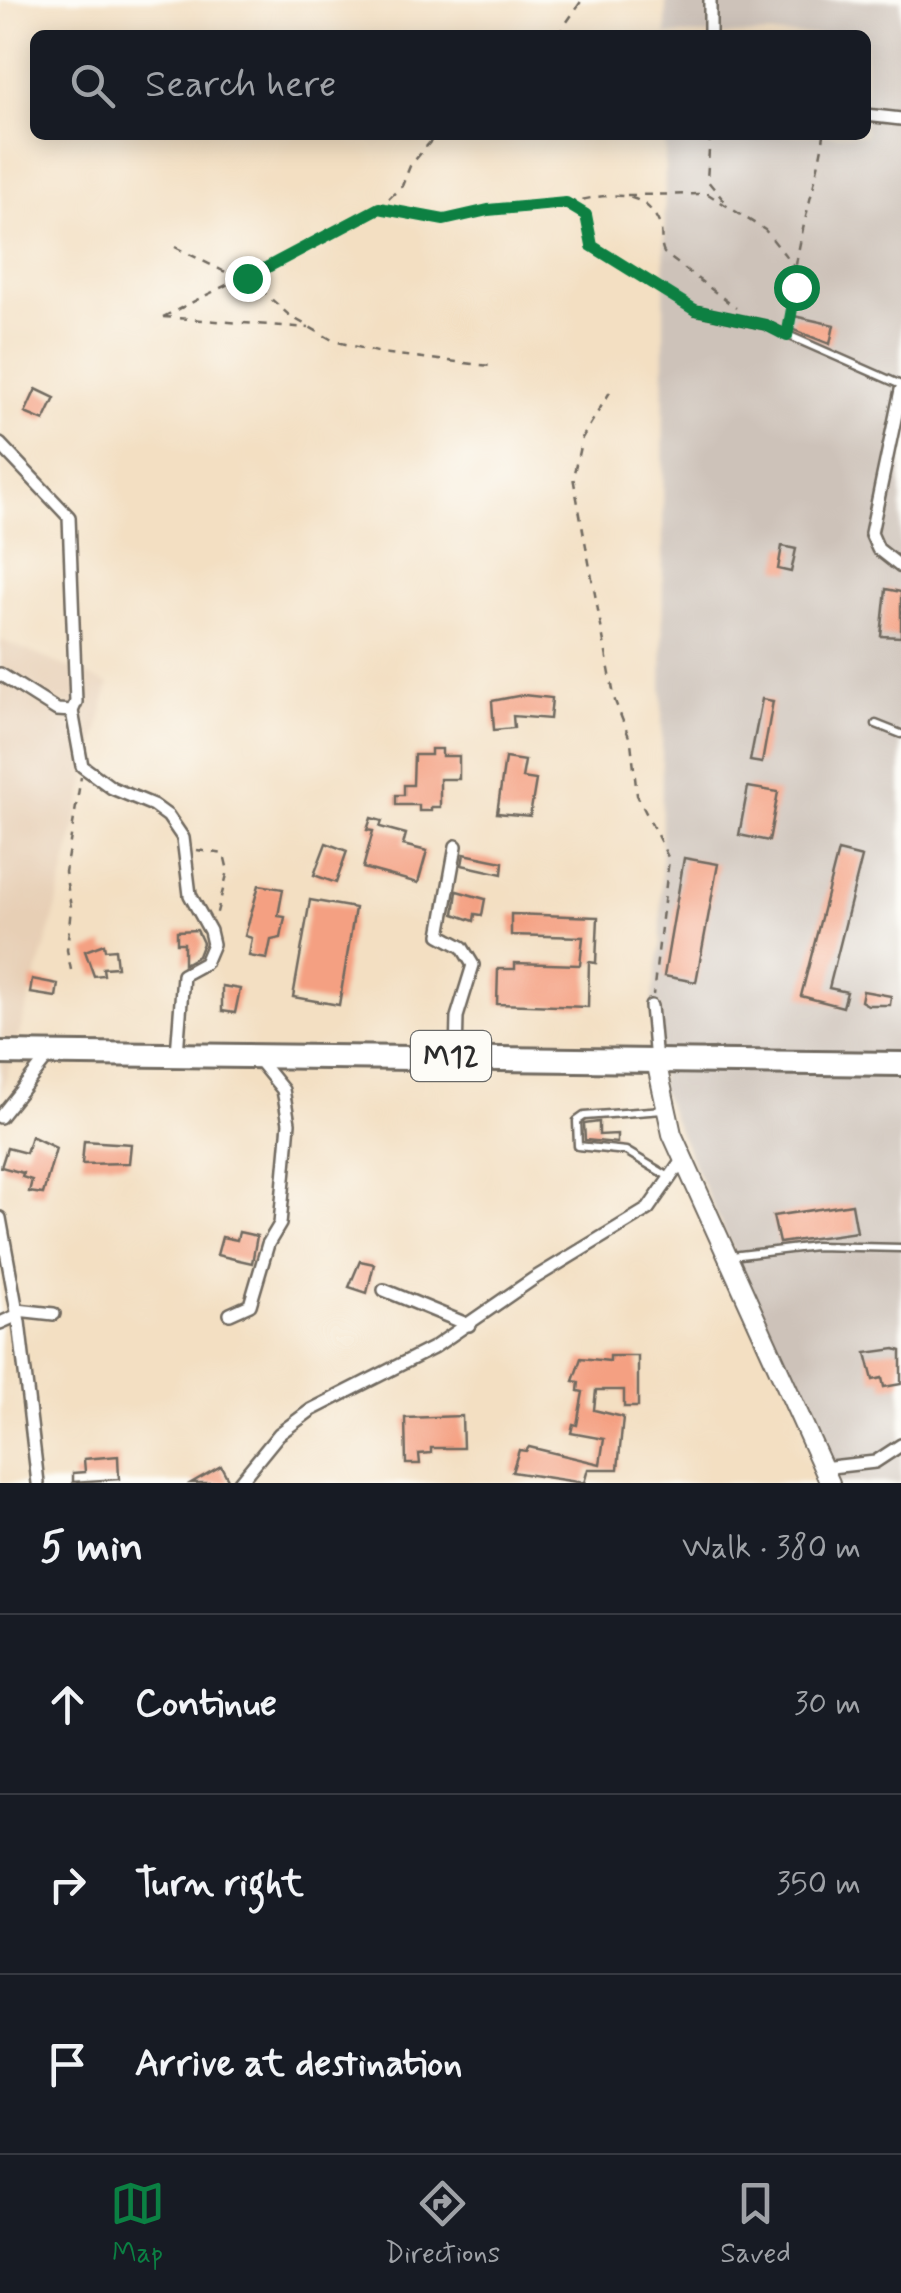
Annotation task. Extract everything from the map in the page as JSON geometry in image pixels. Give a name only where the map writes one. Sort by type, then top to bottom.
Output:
[{"type":"highway","name":"M12","points":[[0,1053],[901,1064]]},
{"type":"street","points":[[710,0],[710,30]]},
{"type":"street","points":[[871,116],[901,119]]},
{"type":"street","points":[[901,387],[871,533],[878,550],[901,566]]},
{"type":"street","points":[[0,444],[69,517],[76,702],[72,712],[82,766],[112,788],[168,816],[186,849],[190,895],[210,931],[211,952],[204,963],[183,974],[177,1054]]},
{"type":"street","points":[[0,674],[57,710],[72,712]]},
{"type":"street","points":[[456,846],[440,935],[462,947],[473,966],[457,1017],[456,1056]]},
{"type":"street","points":[[651,1006],[663,1110],[826,1476],[874,1462],[901,1445]]},
{"type":"street","points":[[0,1117],[50,1053]]},
{"type":"street","points":[[230,1314],[250,1305],[268,1244],[280,1224],[288,1123],[282,1090],[254,1055]]},
{"type":"street","points":[[239,1483],[279,1434],[311,1410],[468,1325],[533,1278],[648,1209],[683,1158]]},
{"type":"street","points":[[0,1218],[18,1313],[38,1483]]},
{"type":"street","points":[[384,1290],[468,1325]]},
{"type":"street","points":[[0,1323],[18,1313],[54,1314]]},
{"type":"lane","points":[[695,310],[757,324],[901,387]]},
{"type":"lane","points":[[876,724],[901,734]]},
{"type":"lane","points":[[663,1110],[580,1117],[578,1146],[626,1150],[672,1178]]},
{"type":"lane","points":[[726,1257],[815,1246],[901,1248]]},
{"type":"path","points":[[561,30],[582,0]]},
{"type":"path","points":[[311,328],[163,316],[247,278],[379,208],[402,186],[410,166],[432,140]]},
{"type":"path","points":[[710,140],[707,180],[726,204]]},
{"type":"path","points":[[796,266],[804,210],[816,190],[823,140]]},
{"type":"path","points":[[379,208],[444,220],[488,210],[627,195],[708,194],[765,230],[796,266],[801,275],[787,336]]},
{"type":"path","points":[[627,195],[654,213],[660,224],[664,253],[757,324]]},
{"type":"path","points":[[566,203],[586,215],[592,246],[695,310]]},
{"type":"path","points":[[176,246],[223,272],[247,278],[311,328],[334,340],[381,353],[490,366]]},
{"type":"path","points":[[610,392],[582,438],[573,477],[615,701],[631,742],[637,794],[669,858],[651,1006]]},
{"type":"path","points":[[71,970],[67,950],[71,907],[65,872],[82,766]]},
{"type":"path","points":[[186,849],[224,854],[228,871],[210,931]]},
{"type":"shaded area","points":[[666,0],[901,0],[901,1483],[837,1483],[660,1089],[661,1007],[651,1006],[661,943],[665,140],[871,140],[871,30],[666,30]]},
{"type":"shaded area","points":[[0,640],[109,684],[55,913],[0,1099]]},
{"type":"building","points":[[794,316],[834,325],[830,344],[791,329]]},
{"type":"building","points":[[36,389],[55,398],[44,421],[25,413]]},
{"type":"building","points":[[782,546],[796,549],[791,572],[778,569]]},
{"type":"building","points":[[886,589],[901,592],[901,637],[881,636]]},
{"type":"building","points":[[523,695],[552,698],[550,719],[513,716],[514,728],[494,730],[492,701]]},
{"type":"building","points":[[762,699],[773,701],[762,763],[750,761]]},
{"type":"building","points":[[431,749],[442,749],[442,756],[459,756],[459,779],[440,779],[440,807],[431,807],[431,811],[419,811],[419,805],[396,805],[396,795],[404,795],[404,785],[413,785],[414,755],[431,755]]},
{"type":"building","points":[[505,758],[525,761],[522,778],[536,780],[530,816],[497,813]]},
{"type":"building","points":[[748,787],[778,792],[769,841],[739,835]]},
{"type":"building","points":[[371,818],[382,821],[380,827],[406,834],[403,845],[427,851],[418,883],[363,868],[373,831],[367,830]]},
{"type":"building","points":[[326,843],[347,851],[336,883],[314,875]]},
{"type":"building","points":[[838,851],[862,857],[829,988],[847,992],[843,1007],[801,996]]},
{"type":"building","points":[[464,854],[503,862],[502,874],[462,865]]},
{"type":"building","points":[[684,858],[718,864],[696,982],[664,976]]},
{"type":"building","points":[[259,885],[283,889],[278,916],[285,917],[281,938],[271,940],[267,959],[249,956],[252,938],[245,936]]},
{"type":"building","points":[[457,891],[485,899],[482,915],[475,914],[474,921],[454,914]]},
{"type":"building","points":[[310,900],[355,908],[339,1005],[293,997]]},
{"type":"building","points":[[511,914],[598,917],[596,963],[589,962],[588,1007],[497,1004],[498,969],[515,969],[515,963],[580,965],[583,937],[511,935]]},
{"type":"building","points":[[197,930],[203,943],[198,956],[184,964],[184,943],[177,943],[177,931]]},
{"type":"building","points":[[104,944],[105,950],[115,949],[117,967],[103,968],[104,975],[94,976],[85,951]]},
{"type":"building","points":[[32,979],[58,984],[56,997],[30,993]]},
{"type":"building","points":[[222,986],[240,989],[235,1013],[222,1011]]},
{"type":"building","points":[[863,991],[891,996],[890,1005],[868,1005],[861,1001]]},
{"type":"building","points":[[599,1122],[599,1135],[617,1134],[617,1143],[585,1140],[584,1124]]},
{"type":"building","points":[[31,1136],[56,1148],[43,1194],[29,1192],[32,1180],[22,1177],[23,1173],[1,1167],[7,1148],[26,1153]]},
{"type":"building","points":[[84,1141],[131,1144],[129,1163],[82,1164]]},
{"type":"building","points":[[852,1204],[857,1232],[779,1243],[773,1216]]},
{"type":"building","points":[[239,1232],[257,1236],[252,1263],[217,1255],[222,1237],[237,1240]]},
{"type":"building","points":[[360,1261],[374,1264],[367,1293],[349,1287]]},
{"type":"building","points":[[901,1351],[901,1384],[884,1387],[882,1378],[873,1380],[866,1353]]},
{"type":"building","points":[[610,1356],[638,1356],[638,1407],[624,1407],[624,1390],[596,1390],[594,1410],[623,1417],[618,1469],[588,1469],[584,1483],[512,1472],[519,1450],[529,1447],[600,1464],[604,1439],[571,1433],[573,1424],[577,1425],[583,1392],[578,1391],[579,1382],[573,1381],[581,1358],[610,1361]]},
{"type":"building","points":[[462,1416],[463,1448],[431,1448],[431,1453],[419,1454],[420,1464],[406,1464],[405,1418]]},
{"type":"building","points":[[118,1456],[119,1479],[73,1482],[73,1473],[85,1472],[84,1459]]},
{"type":"building","points":[[221,1466],[230,1483],[191,1483]]},
{"type":"route","points":[[247,278],[379,208],[444,220],[488,210],[566,203],[586,215],[592,246],[695,310],[766,325],[787,336],[796,287]]}]
